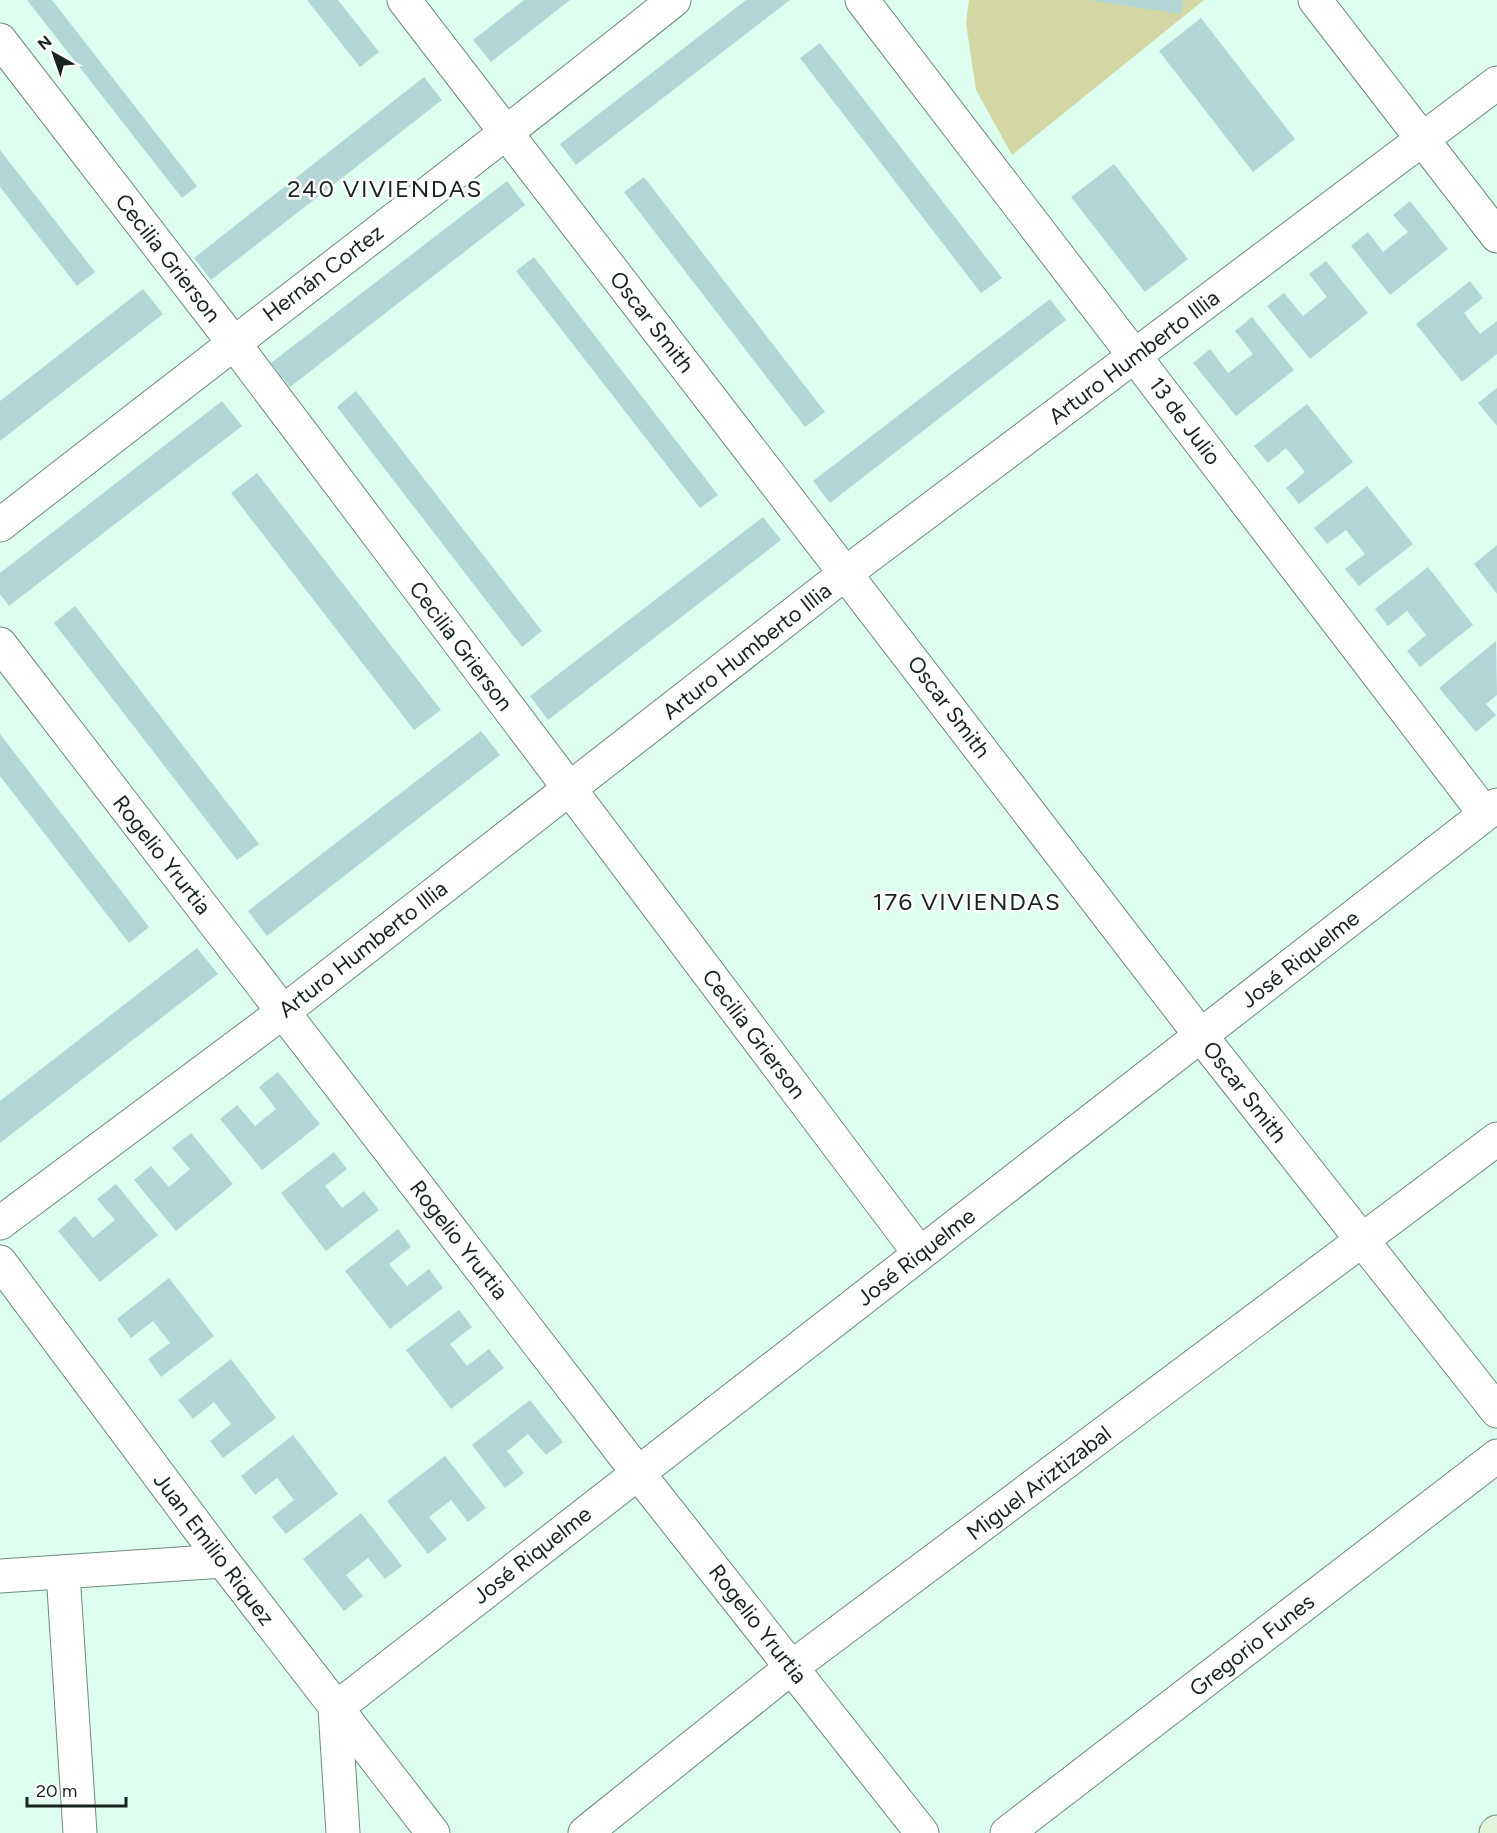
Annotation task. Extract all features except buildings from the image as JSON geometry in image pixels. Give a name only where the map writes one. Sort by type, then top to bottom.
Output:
[{"type":"street","name":"Oscar Smith","points":[[404,0],[1201,1036],[1497,1411]]},
{"type":"street","name":"Hernán Cortez","points":[[0,525],[233,342],[506,135],[674,0]]},
{"type":"street","name":"13 de Julio","points":[[862,0],[1136,356],[1491,810]]},
{"type":"street","points":[[1315,0],[1497,236]]},
{"type":"street","name":"Cecilia Grierson","points":[[0,40],[233,342],[920,1254]]},
{"type":"street","name":"Arturo Humberto Illia","points":[[0,1223],[283,1012],[846,573],[1497,83]]},
{"type":"street","name":"Rogelio Yrurtia","points":[[0,644],[638,1473],[922,1833]]},
{"type":"street","name":"José Riquelme","points":[[335,1709],[1491,810]]},
{"type":"street","name":"Miguel Ariztizabal","points":[[585,1833],[792,1667],[1497,1139]]},
{"type":"street","name":"Juan Emilio Riquez","points":[[0,1262],[335,1709],[433,1833]]},
{"type":"street","name":"Gregorio Funes","points":[[1007,1833],[1497,1456]]},
{"type":"street","points":[[0,1576],[223,1561]]},
{"type":"street","points":[[63,1573],[80,1833]]},
{"type":"street","points":[[335,1709],[343,1833]]},
{"type":"green space","points":[[969,0],[1204,0],[1012,155],[976,90],[966,23]]},
{"type":"district","name":"240 VIVIENDAS","points":[[385,188]]},
{"type":"district","name":"176 VIVIENDAS","points":[[967,901]]}]
